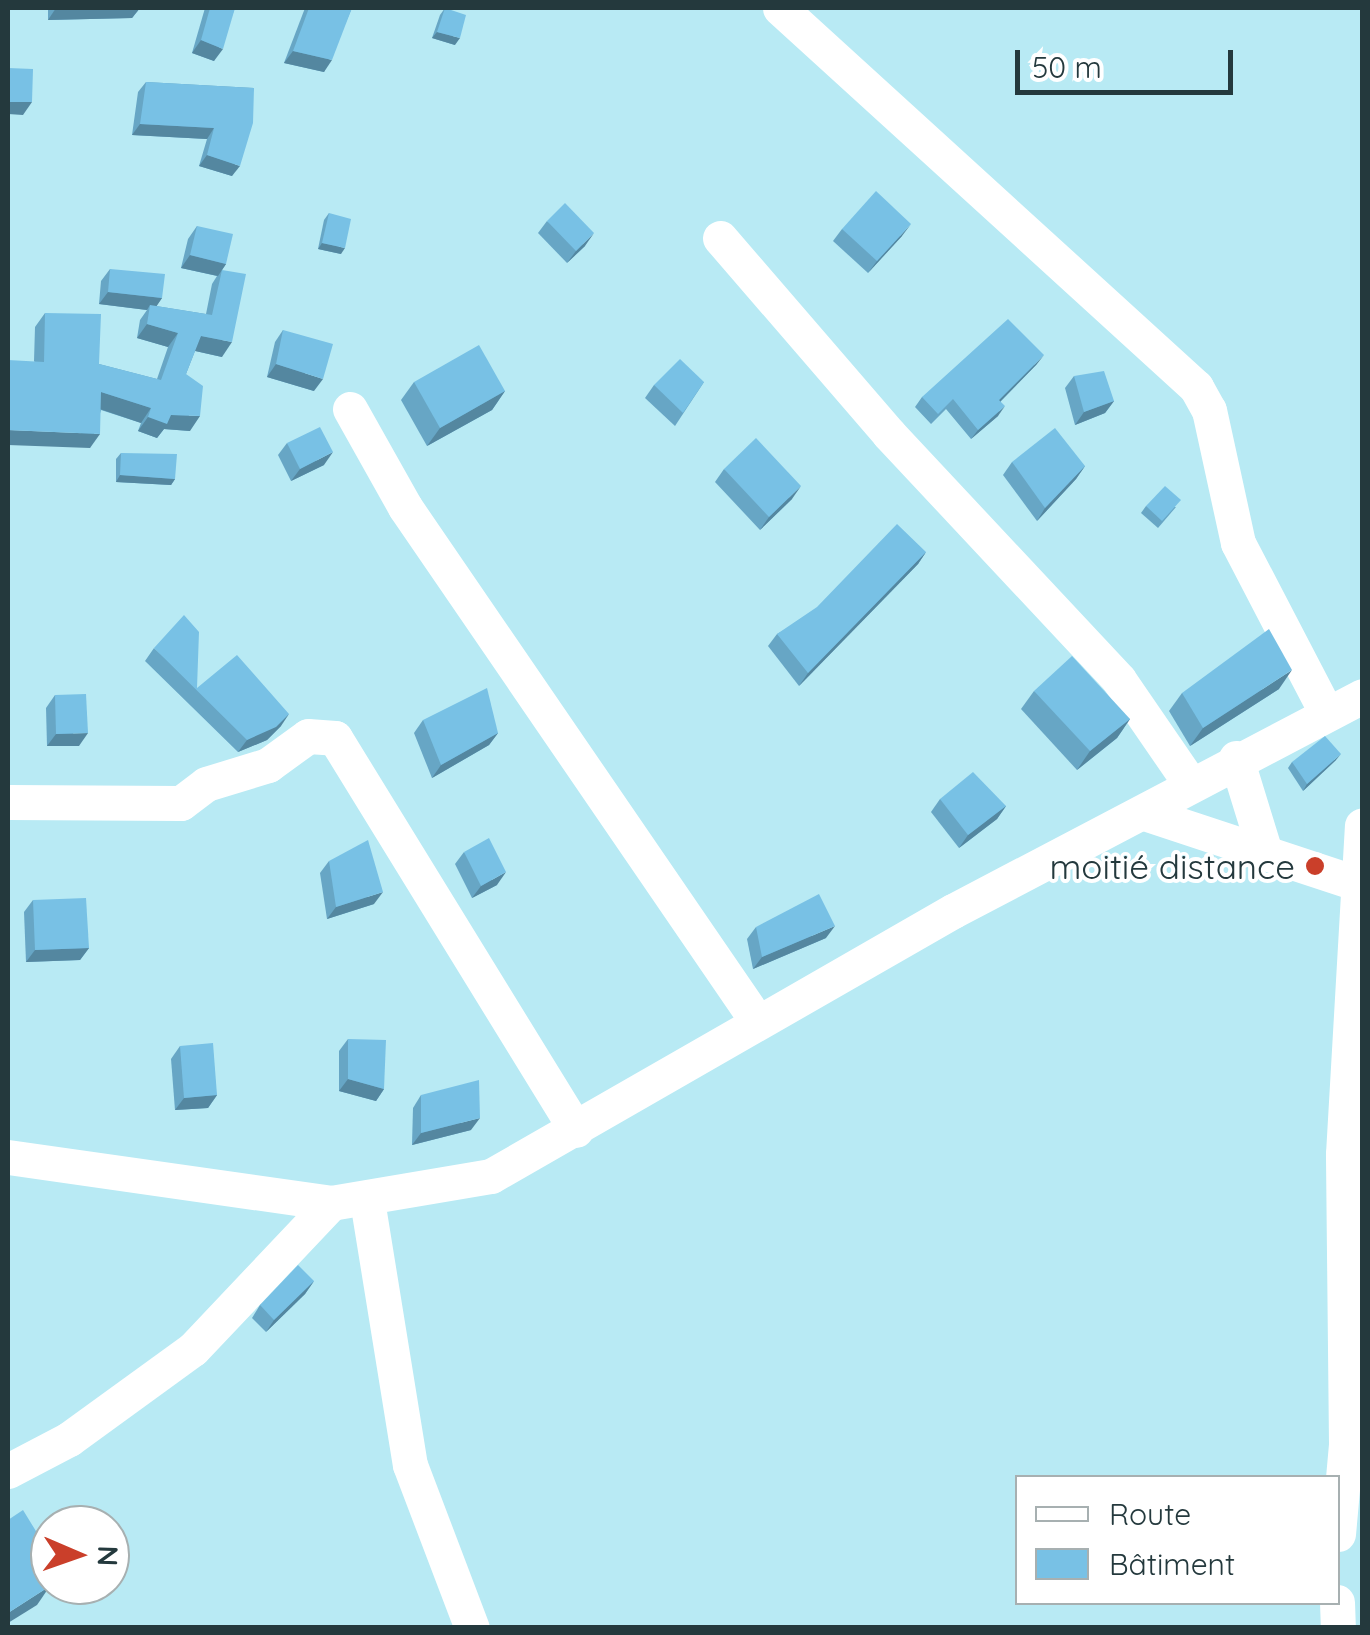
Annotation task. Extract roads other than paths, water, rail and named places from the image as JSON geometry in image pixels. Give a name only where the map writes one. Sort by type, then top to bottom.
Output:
[{"type":"street","points":[[780,8],[1196,387],[1209,410],[1238,543],[1325,710]]},
{"type":"street","points":[[720,238],[890,434],[1118,680],[1189,782]]},
{"type":"street","points":[[350,408],[405,507],[757,1020]]},
{"type":"street","points":[[8,1157],[330,1203],[367,1200],[491,1176],[576,1130],[757,1020],[1144,813],[1189,782],[1325,710],[1362,696]]},
{"type":"street","points":[[8,802],[181,803],[206,784],[268,765],[308,736],[335,738],[576,1130]]},
{"type":"street","points":[[1236,758],[1265,852]]},
{"type":"street","points":[[1144,813],[1361,884]]},
{"type":"street","points":[[1340,1523],[1354,1446],[1353,1156],[1362,826]]},
{"type":"street","points":[[367,1200],[410,1465],[472,1628]]},
{"type":"street","points":[[8,1471],[69,1439],[193,1349],[330,1203]]},
{"type":"place","name":"moitié distance","points":[[1315,866]]}]
